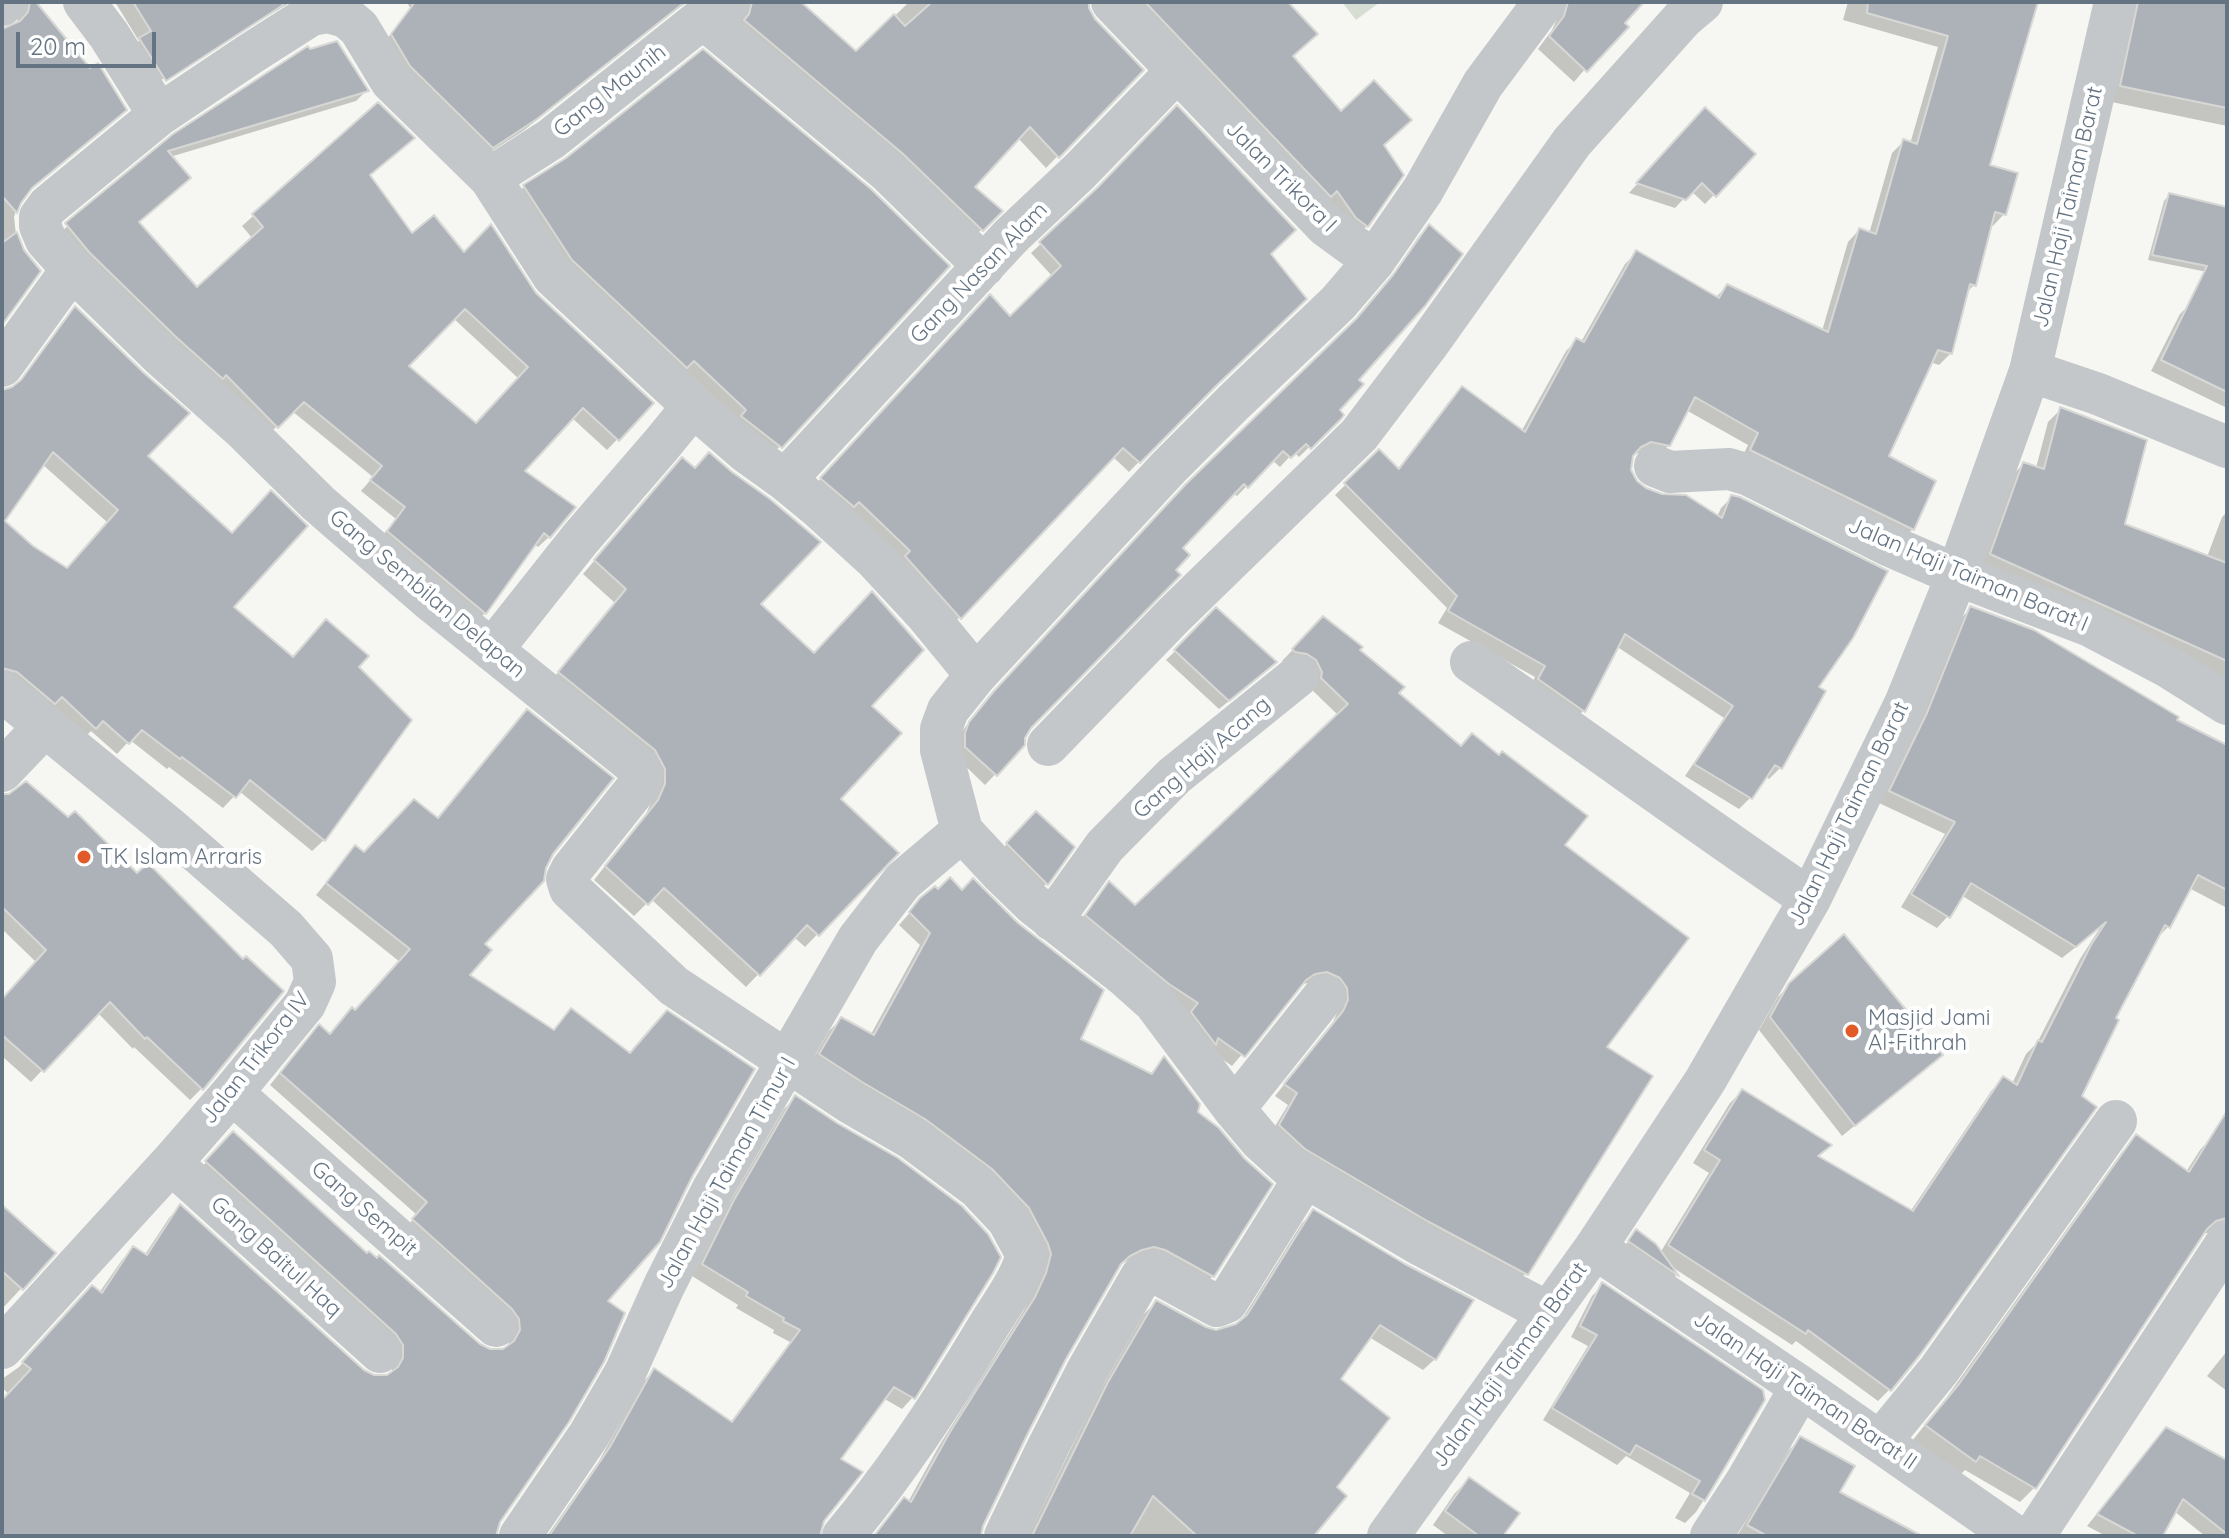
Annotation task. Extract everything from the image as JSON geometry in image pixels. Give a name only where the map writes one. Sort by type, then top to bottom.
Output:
[{"type":"street","points":[[84,2],[109,35],[159,115],[311,15],[350,9],[391,81],[490,178],[553,276],[693,406],[746,452],[785,480],[875,559],[976,675]]},
{"type":"street","name":"Jalan Trikora I","points":[[1112,2],[1326,226],[1374,261]]},
{"type":"street","points":[[1544,2],[1483,84],[1423,190],[1374,261],[1338,303],[1169,467],[976,675],[948,710],[941,729],[941,750],[962,831],[1001,873],[1052,920],[1154,1002],[1261,1141],[1305,1177],[1417,1243],[1547,1312]]},
{"type":"street","points":[[1048,745],[1174,615],[1359,435],[1572,142],[1683,18],[1702,2]]},
{"type":"street","name":"Jalan Haji Taiman Barat","points":[[1388,1536],[1595,1248],[1705,1081],[1810,899],[1905,704],[1957,575],[2030,371],[2115,2]]},
{"type":"street","points":[[716,10],[984,266]]},
{"type":"street","name":"Gang Maunih","points":[[490,178],[551,139],[716,10]]},
{"type":"street","name":"Gang Nasan Alam","points":[[785,480],[1011,236],[1080,171],[1177,71]]},
{"type":"street","name":"Gang Sembilan Delapan","points":[[159,115],[48,206],[40,217],[46,240],[160,355],[243,429],[318,503],[430,600],[640,769],[642,776],[639,785],[572,869],[567,879],[570,889],[674,986],[788,1062]]},
{"type":"street","points":[[2,366],[72,269]]},
{"type":"street","points":[[2030,371],[2098,394],[2227,447]]},
{"type":"street","points":[[492,650],[580,539],[693,406]]},
{"type":"street","name":"Jalan Haji Taiman Barat I","points":[[1655,466],[1670,472],[1729,469],[1749,475],[1888,545],[2090,626],[2168,667],[2227,704]]},
{"type":"street","points":[[1471,662],[1810,899]]},
{"type":"street","name":"Gang Haji Acang","points":[[1052,920],[1105,846],[1174,776],[1298,676]]},
{"type":"street","name":"Jalan Trikora IV","points":[[2,691],[167,826],[286,929],[312,959],[315,982],[305,1004],[232,1093],[2,1348]]},
{"type":"street","points":[[2,771],[44,727]]},
{"type":"street","name":"Jalan Haji Taiman Timur I","points":[[520,1536],[589,1435],[625,1373],[713,1189],[858,939],[903,881],[962,831]]},
{"type":"street","points":[[1234,1109],[1324,996]]},
{"type":"street","points":[[788,1062],[911,1138],[978,1188],[1008,1220],[1027,1255],[1021,1275],[942,1404],[843,1536]]},
{"type":"street","name":"Gang Sempit","points":[[232,1093],[496,1326]]},
{"type":"street","points":[[1880,1442],[1939,1370],[2116,1121]]},
{"type":"street","name":"Gang Baitul Haq","points":[[171,1163],[380,1352]]},
{"type":"street","points":[[1005,1536],[1087,1371],[1141,1277],[1153,1271],[1217,1306],[1227,1302],[1305,1177]]},
{"type":"street","points":[[2034,1536],[2227,1242]]},
{"type":"street","name":"Jalan Haji Taiman Barat II","points":[[1595,1248],[2015,1536]]},
{"type":"street","points":[[1711,1536],[1801,1387]]},
{"type":"shaded area","points":[[1342,2],[1380,2],[1356,20]]},
{"type":"building","points":[[30,2],[36,2],[90,68],[98,63],[127,110],[32,188],[17,213],[2,196],[2,29],[20,21],[28,12]]},
{"type":"building","points":[[133,2],[281,2],[283,5],[166,81],[139,38],[151,31]]},
{"type":"building","points":[[415,2],[685,2],[537,119],[493,148],[410,66],[391,34]]},
{"type":"building","points":[[752,2],[801,2],[856,51],[894,14],[905,26],[932,2],[1089,2],[1095,19],[1144,70],[1059,158],[1030,127],[975,187],[1003,211],[983,231],[902,153],[744,20]]},
{"type":"building","points":[[1145,2],[1288,2],[1318,34],[1293,56],[1341,111],[1374,80],[1412,120],[1384,145],[1404,175],[1368,227],[1356,218],[1337,191],[1331,197]]},
{"type":"building","points":[[1568,2],[1644,2],[1625,23],[1629,27],[1587,72],[1549,36],[1564,16]]},
{"type":"building","points":[[1868,2],[2038,2],[1990,165],[2018,173],[2006,215],[1995,212],[1976,286],[1970,284],[1952,354],[1938,350],[1889,456],[1936,481],[1914,530],[1750,450],[1758,433],[1695,397],[1670,446],[1651,442],[1633,456],[1631,470],[1637,481],[1646,488],[1662,494],[1686,495],[1722,518],[1731,495],[1740,497],[1888,571],[1853,638],[1819,687],[1826,691],[1782,769],[1775,765],[1752,799],[1694,764],[1733,706],[1625,634],[1585,712],[1538,679],[1545,666],[1448,611],[1457,596],[1344,483],[1379,449],[1399,469],[1462,386],[1525,432],[1576,338],[1584,342],[1636,250],[1719,298],[1727,284],[1828,332],[1859,228],[1876,234],[1903,139],[1917,144],[1948,36],[1867,13]]},
{"type":"building","points":[[2138,2],[2227,2],[2227,108],[2120,86]]},
{"type":"building","points":[[337,41],[369,91],[168,151],[191,178],[139,222],[197,287],[263,227],[252,214],[378,102],[415,138],[370,175],[412,233],[434,215],[464,252],[491,224],[536,293],[654,403],[619,441],[583,408],[525,471],[576,507],[550,538],[544,533],[486,614],[387,531],[405,507],[370,480],[382,466],[304,402],[278,428],[226,375],[223,379],[176,337],[89,252],[65,223],[173,134],[308,46],[310,49]],"holes":[[[465,309],[528,367],[476,423],[409,366]]]},
{"type":"building","points":[[703,49],[871,189],[950,266],[782,448],[741,416],[746,410],[694,361],[687,368],[572,260],[523,185],[566,158]]},
{"type":"building","points":[[1177,105],[1296,230],[1271,254],[1307,299],[1140,463],[1123,448],[961,619],[905,556],[910,551],[859,502],[854,507],[820,478],[990,294],[1010,316],[1061,266],[1039,242],[1097,188]]},
{"type":"building","points":[[1705,107],[1756,154],[1716,197],[1702,183],[1686,200],[1636,183]]},
{"type":"building","points":[[2169,193],[2227,207],[2227,392],[2161,360],[2207,266],[2152,255]]},
{"type":"building","points":[[1429,224],[1463,254],[1425,306],[1359,380],[1364,384],[1340,410],[1344,415],[1341,419],[1311,449],[1306,444],[1291,458],[1283,451],[1248,488],[1244,484],[1183,548],[1190,555],[1176,570],[1181,575],[1031,728],[1025,745],[997,776],[965,747],[969,722],[994,691],[1186,484],[1356,319],[1393,275]]},
{"type":"building","points":[[17,232],[24,250],[41,271],[2,325],[2,243]]},
{"type":"building","points":[[75,306],[190,413],[148,456],[232,533],[271,490],[308,526],[234,607],[293,657],[326,619],[369,656],[359,667],[412,720],[325,841],[250,780],[236,798],[142,730],[129,744],[103,721],[96,729],[62,697],[55,704],[17,672],[2,668],[2,390],[21,380]],"holes":[[[53,452],[118,510],[67,568],[33,546],[5,521]]]},
{"type":"building","points":[[2060,407],[2147,440],[2125,524],[2227,563],[2227,661],[1990,554],[2023,462],[2044,469]]},
{"type":"building","points":[[709,452],[821,542],[761,604],[814,653],[872,591],[924,650],[872,706],[902,733],[841,799],[899,853],[819,936],[807,925],[760,976],[664,888],[648,905],[605,866],[658,800],[665,784],[665,769],[655,750],[558,672],[626,589],[594,560],[682,457],[695,468]]},
{"type":"building","points":[[1970,606],[2034,630],[2179,717],[2177,720],[2227,745],[2227,890],[2198,875],[2170,928],[2165,925],[2116,1018],[2119,1020],[2082,1096],[2097,1107],[1891,1391],[1808,1330],[1806,1334],[1668,1245],[1720,1160],[1704,1150],[1742,1089],[1832,1145],[1818,1156],[1913,1211],[2003,1076],[2017,1085],[2038,1040],[2042,1042],[2091,945],[2106,922],[2076,947],[1971,883],[1950,918],[1911,894],[1955,822],[1889,791],[1927,713]]},
{"type":"building","points":[[1216,607],[1277,662],[1229,701],[1174,650]]},
{"type":"building","points":[[1323,616],[1363,647],[1360,650],[1405,687],[1399,693],[1461,746],[1472,733],[1499,755],[1502,751],[1588,816],[1565,845],[1689,938],[1607,1047],[1653,1076],[1528,1275],[1429,1222],[1305,1149],[1279,1125],[1297,1093],[1284,1084],[1343,1011],[1348,1000],[1347,988],[1340,978],[1327,972],[1315,974],[1306,980],[1245,1057],[1218,1038],[1216,1045],[1191,1012],[1198,1003],[1169,984],[1085,915],[1109,881],[1135,905],[1348,704],[1321,678],[1322,672],[1316,660],[1292,649]]},
{"type":"building","points":[[527,709],[614,778],[553,854],[544,881],[485,944],[492,950],[470,975],[554,1030],[571,1008],[630,1053],[667,1010],[755,1069],[692,1177],[660,1242],[608,1301],[625,1313],[604,1362],[569,1422],[500,1522],[496,1536],[2,1536],[2,1400],[31,1369],[22,1362],[92,1285],[102,1293],[133,1246],[147,1255],[180,1204],[364,1370],[374,1375],[387,1375],[398,1367],[403,1358],[403,1345],[396,1334],[205,1161],[233,1131],[367,1253],[369,1251],[377,1258],[379,1255],[480,1344],[490,1349],[503,1349],[514,1341],[520,1330],[519,1319],[512,1309],[412,1219],[427,1202],[280,1073],[319,1024],[330,1034],[352,1007],[355,1010],[410,949],[326,883],[355,845],[364,852],[414,799],[438,818]]},
{"type":"building","points":[[26,781],[68,817],[75,811],[137,873],[148,863],[243,959],[246,956],[284,991],[203,1090],[147,1037],[145,1039],[110,1002],[44,1072],[2,1035],[2,999],[46,950],[2,907],[2,794],[9,794]]},
{"type":"building","points":[[1036,811],[1075,847],[1048,885],[1006,843]]},
{"type":"building","points":[[950,877],[962,890],[973,878],[1018,923],[1104,990],[1081,1039],[1152,1074],[1164,1056],[1200,1104],[1198,1112],[1219,1128],[1245,1159],[1273,1184],[1214,1277],[1154,1247],[1130,1256],[1121,1264],[1066,1359],[983,1526],[981,1536],[874,1536],[904,1497],[911,1502],[950,1432],[1035,1297],[1051,1254],[1029,1208],[992,1169],[925,1119],[819,1054],[841,1017],[874,1035],[930,933],[909,912],[920,898],[935,886],[938,889]]},
{"type":"building","name":"Masjid Jami Al-Fithrah","points":[[1844,934],[1943,1055],[1855,1126],[1770,1017],[1789,983]]},
{"type":"building","points":[[795,1095],[898,1158],[962,1206],[988,1234],[1001,1257],[993,1273],[915,1399],[894,1387],[841,1459],[863,1472],[824,1521],[820,1536],[549,1536],[610,1447],[654,1368],[732,1422],[800,1330],[746,1296],[748,1292],[702,1264],[734,1200]]},
{"type":"building","points":[[2227,1111],[2227,1218],[2216,1221],[2207,1229],[2036,1489],[1980,1456],[1976,1462],[1925,1425],[1959,1384],[2136,1134],[2189,1172]]},
{"type":"building","points":[[2,1205],[56,1253],[23,1290],[2,1271]]},
{"type":"building","points":[[1313,1209],[1405,1264],[1474,1300],[1436,1360],[1380,1325],[1341,1379],[1390,1418],[1337,1487],[1347,1496],[1314,1536],[1197,1536],[1153,1496],[1130,1536],[1032,1536],[1108,1382],[1156,1300],[1216,1330],[1236,1324],[1247,1315]]},
{"type":"building","points":[[1636,1229],[1656,1244],[1679,1276],[1628,1241]]},
{"type":"building","points":[[1602,1282],[1763,1390],[1765,1400],[1705,1501],[1692,1494],[1700,1481],[1636,1445],[1630,1455],[1552,1408],[1597,1335],[1580,1326]]},
{"type":"building","points":[[2166,1427],[2227,1460],[2227,1534],[2183,1499],[2163,1536],[2138,1536],[2097,1514]]},
{"type":"building","points":[[1800,1436],[1855,1466],[1840,1492],[1922,1536],[1767,1536],[1747,1525]]},
{"type":"building","points":[[1469,1477],[1520,1513],[1503,1536],[1479,1536],[1445,1511]]},
{"type":"place","name":"TK Islam Arraris","points":[[84,857]]},
{"type":"place","name":"Masjid Jami Al-Fithrah","points":[[1852,1031]]}]
